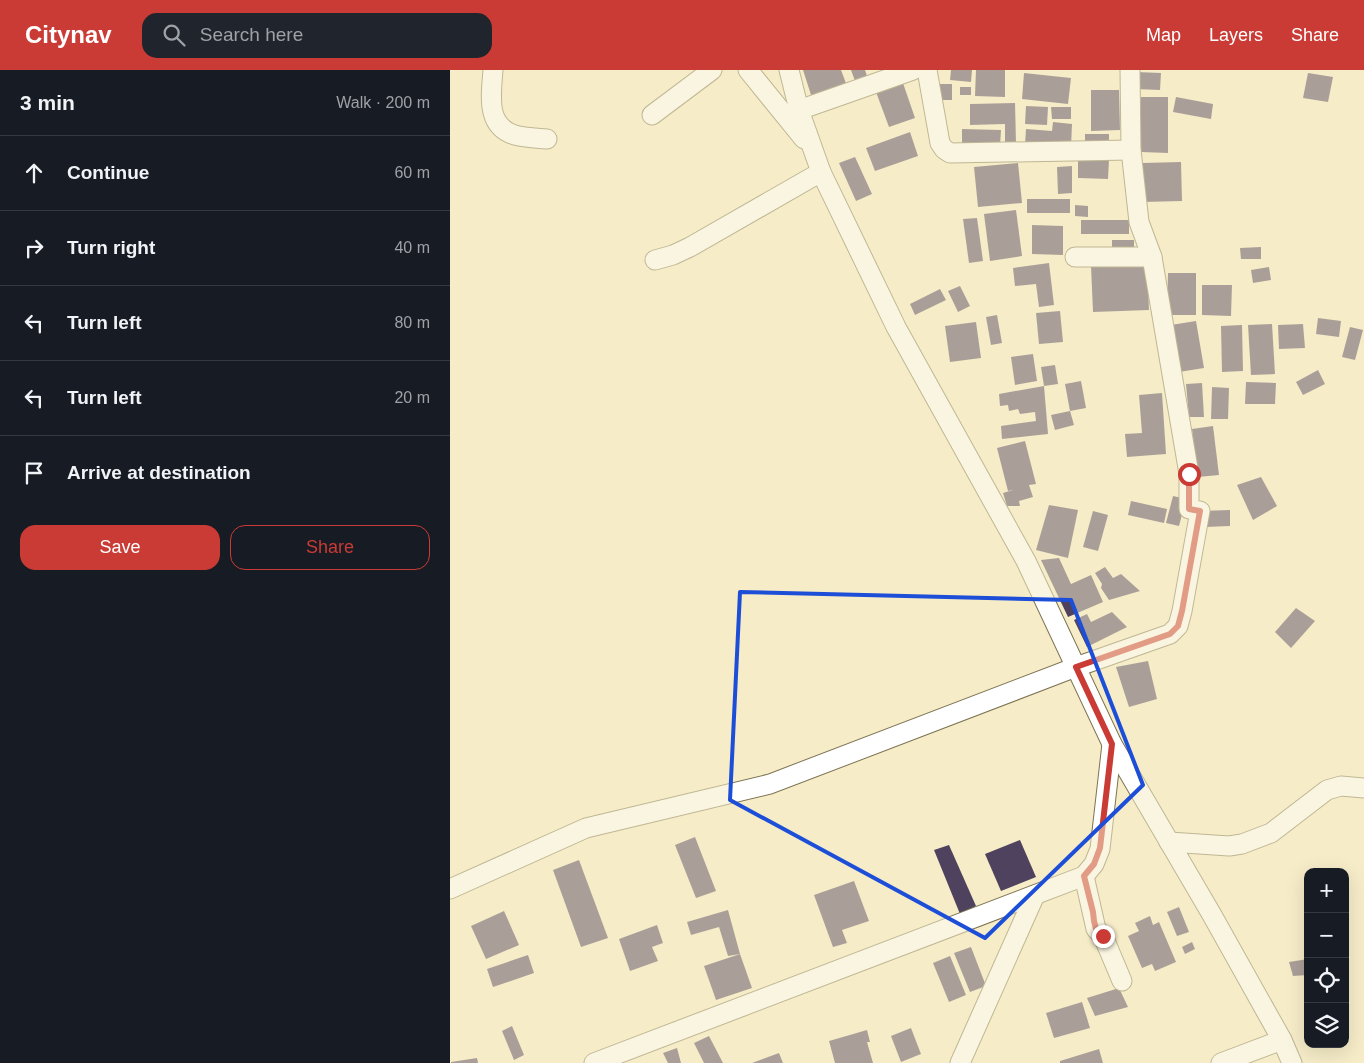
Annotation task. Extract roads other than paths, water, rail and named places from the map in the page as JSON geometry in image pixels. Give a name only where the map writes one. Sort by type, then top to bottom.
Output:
[{"type":"street","points":[[493,70],[491,108],[496,120],[503,129],[517,136],[547,139]]},
{"type":"street","points":[[652,115],[712,70]]},
{"type":"street","points":[[748,70],[812,150]]},
{"type":"street","points":[[789,70],[799,110],[821,172],[896,327],[1026,561],[1112,744],[1282,1040],[1292,1063]]},
{"type":"street","points":[[799,110],[913,70]]},
{"type":"street","points":[[927,70],[940,143],[950,153],[1131,150]]},
{"type":"street","points":[[450,889],[586,828],[770,784],[1076,667],[1170,634],[1178,626],[1200,511],[1189,509],[1189,474],[1152,257],[1139,222],[1131,150],[1130,70]]},
{"type":"street","points":[[654,260],[673,255],[690,247],[821,172]]},
{"type":"street","points":[[1075,257],[1152,257]]},
{"type":"street","points":[[594,1063],[1084,876],[1094,864],[1100,848],[1112,744]]},
{"type":"street","points":[[1169,842],[1229,846],[1242,844],[1271,832],[1327,790],[1341,786],[1364,788]]},
{"type":"street","points":[[1084,876],[1096,929],[1103,936],[1122,981]]},
{"type":"street","points":[[960,1063],[1035,895]]},
{"type":"street","points":[[1221,1063],[1282,1040]]}]
